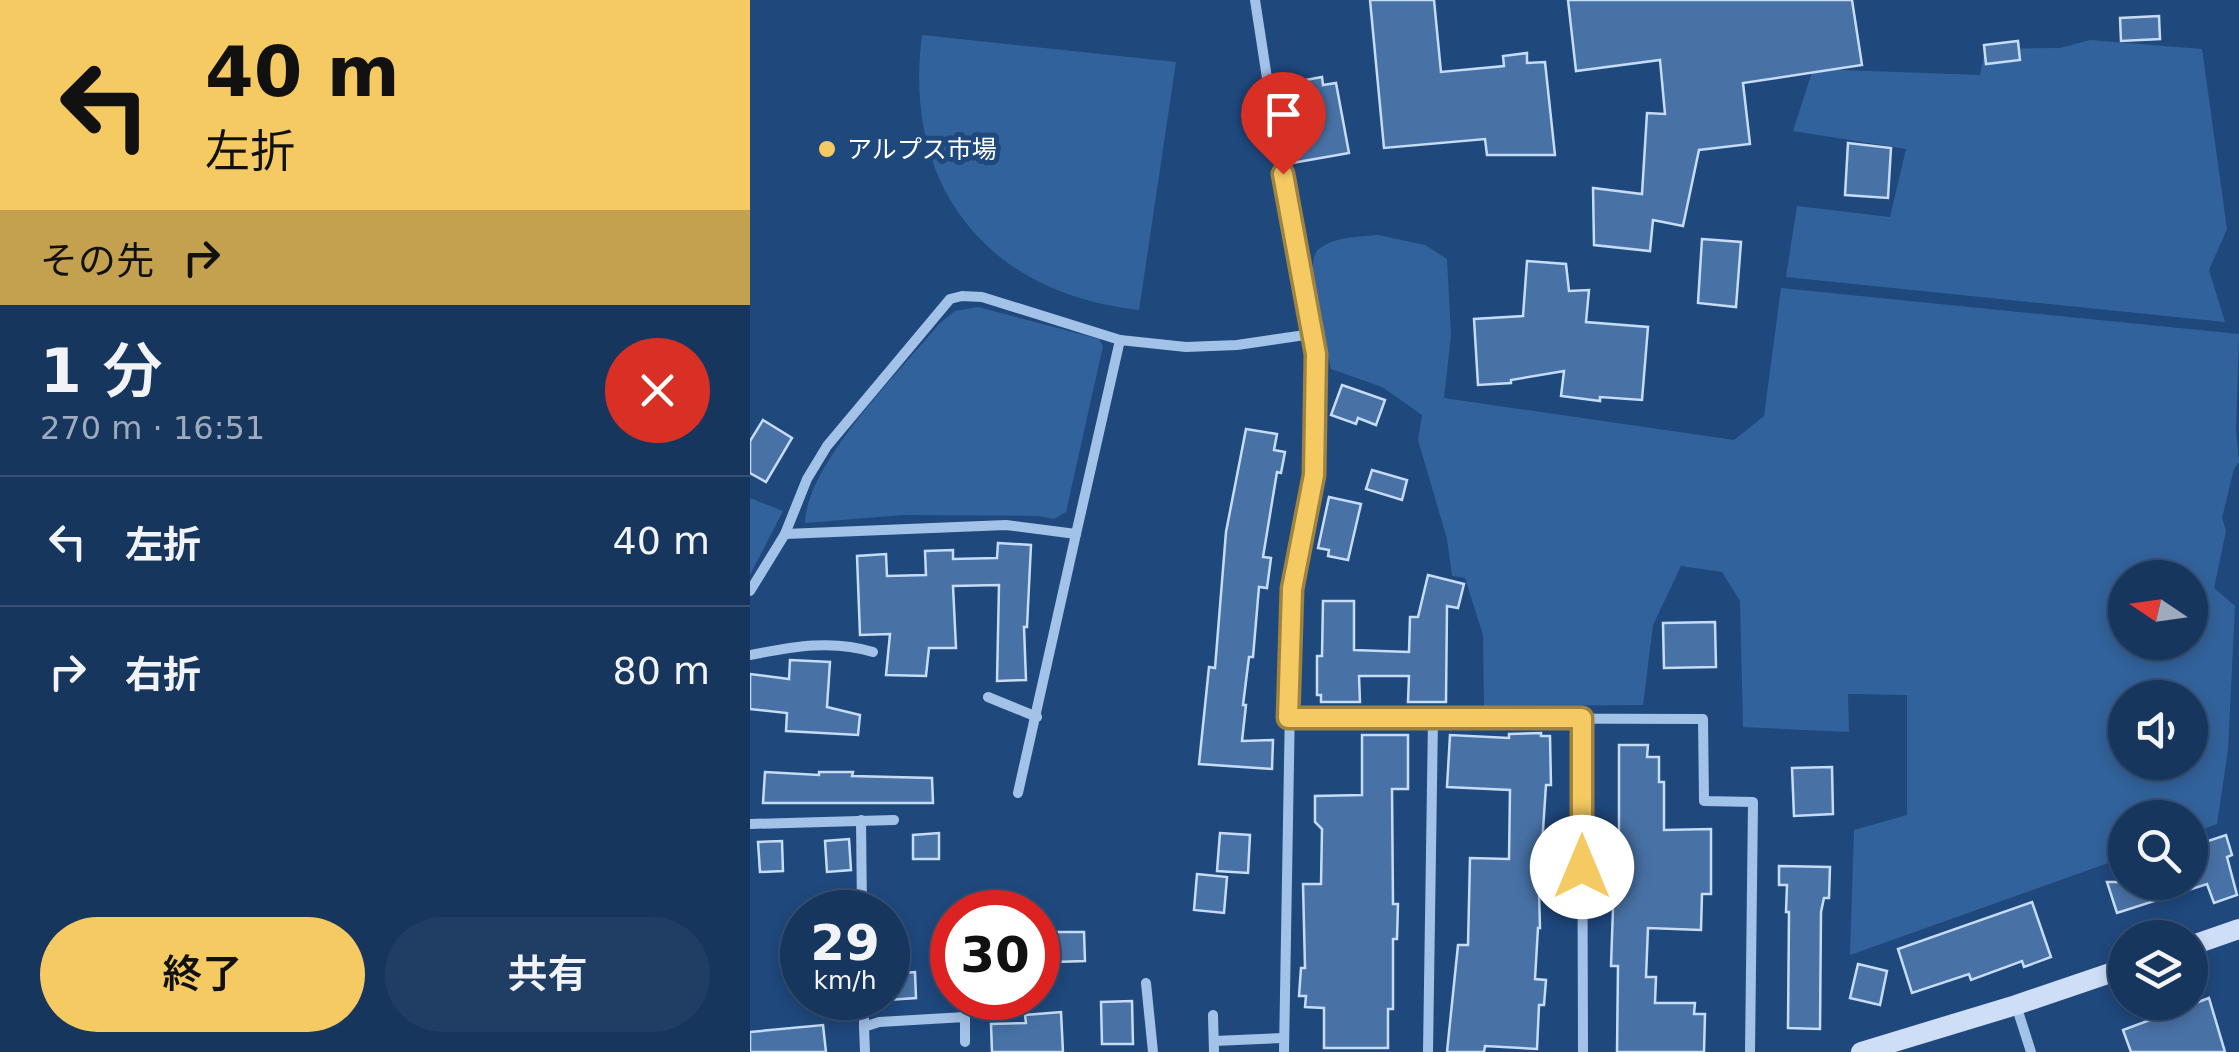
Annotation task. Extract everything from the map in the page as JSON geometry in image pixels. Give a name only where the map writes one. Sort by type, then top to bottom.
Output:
[{"type":"street","points":[[1255,0],[1273,124],[1316,354],[1314,475],[1292,589],[1284,1052]]},
{"type":"street","points":[[750,591],[785,534],[807,480],[827,446],[950,299],[982,297],[1120,340],[1186,347],[1236,345],[1312,334]]},
{"type":"street","points":[[1018,792],[1120,340]]},
{"type":"street","points":[[785,534],[1006,525],[1076,534]]},
{"type":"street","points":[[750,655],[796,646],[845,643],[873,652]]},
{"type":"street","points":[[988,697],[1037,716]]},
{"type":"street","points":[[1288,718],[1703,719],[1704,801],[1754,802],[1750,1052]]},
{"type":"street","points":[[1428,1052],[1433,718]]},
{"type":"street","points":[[1582,718],[1583,1052]]},
{"type":"street","points":[[860,820],[862,890]]},
{"type":"street","points":[[750,824],[894,820]]},
{"type":"street","points":[[2208,940],[2239,929]]},
{"type":"street","points":[[1861,1052],[2108,974]]},
{"type":"street","points":[[1146,983],[1152,1052]]},
{"type":"street","points":[[2016,1006],[2031,1052]]},
{"type":"street","points":[[1213,1015],[1214,1047],[1284,1038]]},
{"type":"street","points":[[864,1020],[865,1052]]},
{"type":"street","points":[[864,1026],[930,1020]]},
{"type":"street","points":[[965,1020],[965,1042]]},
{"type":"shaded area","points":[[922,35],[1176,62],[1139,310],[1086,300],[1039,282],[999,256],[966,223],[942,185],[926,140],[919,90]]},
{"type":"shaded area","points":[[2090,40],[2202,49],[2227,229],[2209,270],[2225,322],[1786,277],[1797,206],[1890,217],[1906,149],[1793,131],[1813,69],[1980,75],[1985,49],[2060,48]]},
{"type":"shaded area","points":[[1378,235],[1425,245],[1447,259],[1451,335],[1444,398],[1734,440],[1764,416],[1781,288],[2239,334],[2239,462],[2222,518],[2226,531],[2214,588],[2235,606],[2228,750],[2217,824],[2208,827],[2208,800],[2108,800],[2108,863],[1850,955],[1854,830],[1907,815],[1907,695],[1848,694],[1849,732],[1743,727],[1740,601],[1722,572],[1681,566],[1653,625],[1643,705],[1484,706],[1483,635],[1465,578],[1452,576],[1447,539],[1418,440],[1422,415],[1382,387],[1331,369],[1316,306],[1314,257],[1319,249],[1347,238]]},
{"type":"shaded area","points":[[978,307],[1099,339],[1103,346],[1066,512],[1054,519],[903,515],[805,523],[821,473],[859,418],[940,323],[955,311]]},
{"type":"shaded area","points":[[750,498],[783,511],[750,575]]},
{"type":"building","points":[[1370,0],[1434,0],[1441,72],[1504,66],[1503,56],[1527,53],[1527,63],[1545,62],[1555,155],[1487,155],[1485,139],[1384,148]]},
{"type":"building","points":[[1568,0],[1852,0],[1862,65],[1743,83],[1750,144],[1699,150],[1683,226],[1653,220],[1650,251],[1594,245],[1593,188],[1642,194],[1647,113],[1665,114],[1660,60],[1576,71]]},
{"type":"building","points":[[2159,16],[2160,39],[2121,41],[2120,18]]},
{"type":"building","points":[[2018,41],[2020,60],[1986,64],[1984,45]]},
{"type":"building","points":[[1322,77],[1323,85],[1336,83],[1349,153],[1292,163],[1278,85]]},
{"type":"building","points":[[1848,143],[1891,148],[1888,198],[1845,195]]},
{"type":"building","points":[[1702,239],[1741,242],[1736,307],[1698,303]]},
{"type":"building","points":[[1527,261],[1566,264],[1569,291],[1589,290],[1586,322],[1648,327],[1642,400],[1600,397],[1600,401],[1561,396],[1564,371],[1511,383],[1478,385],[1474,319],[1523,316]]},
{"type":"building","points":[[1342,385],[1385,400],[1376,425],[1358,418],[1356,424],[1331,415]]},
{"type":"building","points":[[763,420],[792,438],[766,482],[750,473],[750,441]]},
{"type":"building","points":[[1246,429],[1277,434],[1274,450],[1285,452],[1281,473],[1277,472],[1263,557],[1271,558],[1267,588],[1259,587],[1253,657],[1249,657],[1243,705],[1242,741],[1273,740],[1272,769],[1199,764],[1209,667],[1215,668],[1226,532]]},
{"type":"building","points":[[1372,470],[1407,480],[1402,500],[1366,489]]},
{"type":"building","points":[[1329,497],[1361,504],[1348,560],[1328,556],[1329,550],[1318,548]]},
{"type":"building","points":[[998,543],[1031,545],[1024,627],[1026,680],[997,681],[999,585],[953,586],[956,648],[929,648],[926,676],[886,675],[890,634],[860,635],[857,556],[886,554],[887,576],[926,575],[925,551],[953,550],[953,559],[997,558]]},
{"type":"building","points":[[1428,575],[1464,584],[1458,608],[1447,606],[1446,702],[1408,702],[1409,676],[1359,676],[1360,702],[1321,702],[1321,695],[1317,695],[1317,656],[1322,656],[1323,601],[1354,601],[1354,650],[1409,652],[1410,617],[1418,617]]},
{"type":"building","points":[[1715,622],[1716,667],[1664,668],[1663,623]]},
{"type":"building","points":[[790,660],[830,662],[827,707],[860,715],[858,735],[786,731],[787,713],[750,709],[750,674],[789,679]]},
{"type":"building","points":[[1509,734],[1550,736],[1551,785],[1546,785],[1539,891],[1535,979],[1546,980],[1544,1005],[1539,1005],[1537,1049],[1485,1046],[1484,1052],[1447,1052],[1458,945],[1468,945],[1470,858],[1509,859],[1510,790],[1447,787],[1450,735],[1509,738]]},
{"type":"building","points":[[1362,735],[1408,735],[1408,789],[1392,789],[1393,904],[1398,904],[1397,939],[1393,939],[1393,1009],[1388,1009],[1388,1048],[1324,1048],[1324,1008],[1305,1007],[1306,996],[1299,996],[1301,968],[1305,968],[1303,884],[1321,884],[1322,829],[1315,822],[1315,796],[1362,795]]},
{"type":"building","points":[[1619,745],[1648,745],[1647,757],[1659,757],[1659,782],[1664,782],[1664,830],[1711,829],[1711,894],[1702,894],[1701,930],[1648,928],[1646,977],[1656,977],[1655,1003],[1695,1003],[1694,1014],[1705,1014],[1704,1052],[1617,1052],[1618,966],[1611,966],[1613,908],[1600,907],[1600,838],[1615,838],[1615,832],[1619,832]]},
{"type":"building","points":[[1832,767],[1833,814],[1794,816],[1792,768]]},
{"type":"building","points":[[765,772],[853,772],[852,776],[932,778],[933,803],[763,803]]},
{"type":"building","points":[[939,833],[939,859],[913,859],[913,835]]},
{"type":"building","points":[[1220,833],[1250,835],[1248,873],[1217,871]]},
{"type":"building","points":[[2226,835],[2237,895],[2214,903],[2208,887],[2208,841]]},
{"type":"building","points":[[849,839],[851,870],[827,872],[825,841]]},
{"type":"building","points":[[782,841],[783,871],[760,872],[758,842]]},
{"type":"building","points":[[1779,866],[1830,867],[1829,898],[1824,898],[1821,912],[1820,1029],[1788,1028],[1789,912],[1787,885],[1779,885]]},
{"type":"building","points":[[1197,874],[1227,877],[1224,913],[1194,910]]},
{"type":"building","points":[[2113,900],[2157,900],[2117,913]]},
{"type":"building","points":[[2032,902],[2051,957],[2024,967],[2022,961],[1971,980],[1969,974],[1912,993],[1898,949]]},
{"type":"building","points":[[1060,932],[1084,932],[1085,961],[1060,962]]},
{"type":"building","points":[[1858,964],[1887,971],[1880,1005],[1850,998]]},
{"type":"building","points":[[910,972],[915,972],[916,998],[910,998]]},
{"type":"building","points":[[2208,998],[2225,1052],[2131,1052],[2123,1030],[2150,1020],[2208,1020]]},
{"type":"building","points":[[1132,1001],[1133,1044],[1102,1044],[1101,1002]]},
{"type":"building","points":[[1060,1012],[1063,1052],[992,1052],[991,1024],[1060,1020]]},
{"type":"building","points":[[823,1025],[826,1052],[750,1052],[750,1032]]},
{"type":"place","name":"アルプス市場","points":[[827,149]]},
{"type":"route","points":[[1283,174],[1316,354],[1314,475],[1292,589],[1288,718],[1582,718],[1582,867]]}]
